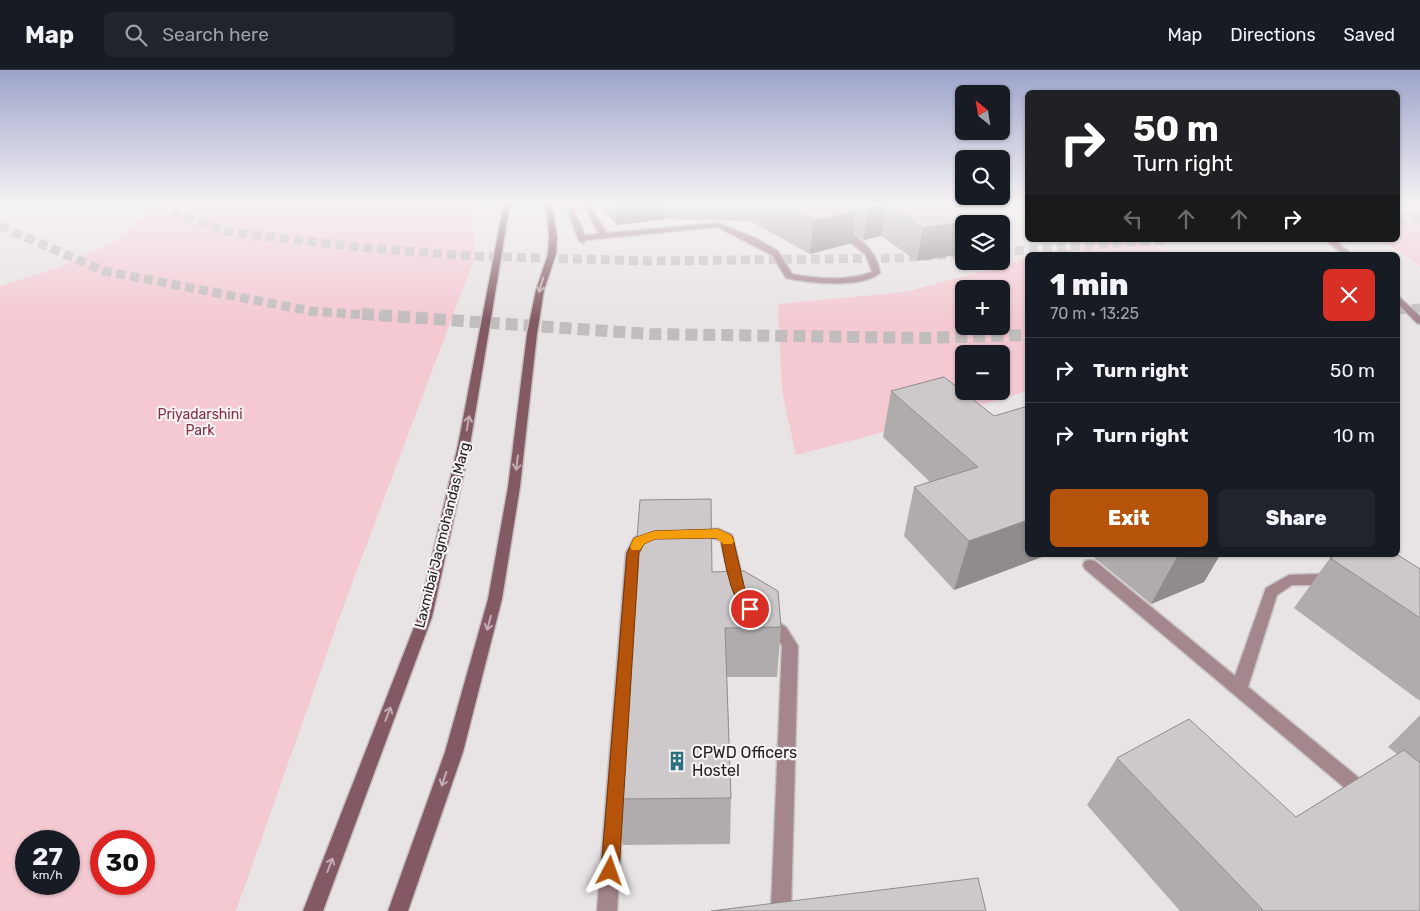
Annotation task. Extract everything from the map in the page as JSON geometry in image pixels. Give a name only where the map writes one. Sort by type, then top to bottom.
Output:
[{"type":"main road","name":"Laxmibai Jagmohandas Marg","points":[[313,911],[425,617],[464,445],[499,242]]},
{"type":"main road","points":[[398,911],[454,752],[495,599],[514,488],[532,334],[540,290],[552,254],[553,242]]},
{"type":"street","points":[[756,242],[775,253],[789,276],[840,279],[870,276],[876,273],[876,264],[869,253],[856,242]]},
{"type":"street","points":[[1331,242],[1344,252]]},
{"type":"street","points":[[1400,301],[1420,321]]},
{"type":"street","points":[[682,534],[718,534],[726,538],[740,595],[751,608],[781,631],[790,646],[781,911]]},
{"type":"street","points":[[607,911],[633,553],[639,541],[654,535],[663,535]]},
{"type":"street","points":[[1090,565],[1375,802]]},
{"type":"street","points":[[1239,689],[1271,592],[1289,580],[1322,579],[1342,583]]},
{"type":"green space","name":"Priyadarshini Park","points":[[112,242],[475,242],[476,254],[345,602],[236,911],[0,911],[0,286],[57,268]]},
{"type":"green space","points":[[1093,242],[1145,242],[1168,252],[1056,252]]},
{"type":"green space","points":[[1384,242],[1420,242],[1420,266],[1400,252]]},
{"type":"green space","points":[[1025,260],[1025,392],[1010,396],[1010,345],[955,345],[955,400],[997,400],[937,418],[796,455],[782,391],[778,304],[905,292],[986,270],[1010,270],[1010,264]]},
{"type":"building","points":[[944,377],[955,386],[955,400],[973,400],[994,416],[1025,407],[1025,521],[969,541],[914,487],[978,467],[891,391]]},
{"type":"building","name":"CPWD Officers Hostel","points":[[711,499],[712,572],[744,571],[778,591],[781,627],[725,628],[731,798],[616,799],[640,500]]},
{"type":"building","points":[[1400,556],[1420,569],[1420,618],[1330,558]]},
{"type":"building","points":[[1189,719],[1296,817],[1404,750],[1420,763],[1420,911],[1264,911],[1117,758]]},
{"type":"building","points":[[978,878],[986,911],[711,911]]},
{"type":"tunnel","points":[[38,242],[104,271],[311,311],[381,316]]},
{"type":"tunnel","points":[[318,242],[473,256],[651,261],[899,258],[955,255]]},
{"type":"tunnel","points":[[1010,251],[1133,242]]},
{"type":"tunnel","points":[[1400,310],[1420,308]]},
{"type":"tunnel","points":[[362,314],[650,334],[924,338],[1025,335]]},
{"type":"slow traffic","points":[[636,547],[639,541],[654,535],[718,534],[728,541]]},
{"type":"place","name":"CPWD Officers Hostel","points":[[677,761]]},
{"type":"route","points":[[610,871],[633,553],[639,541],[654,535],[718,534],[726,538],[740,595],[750,609]]}]
